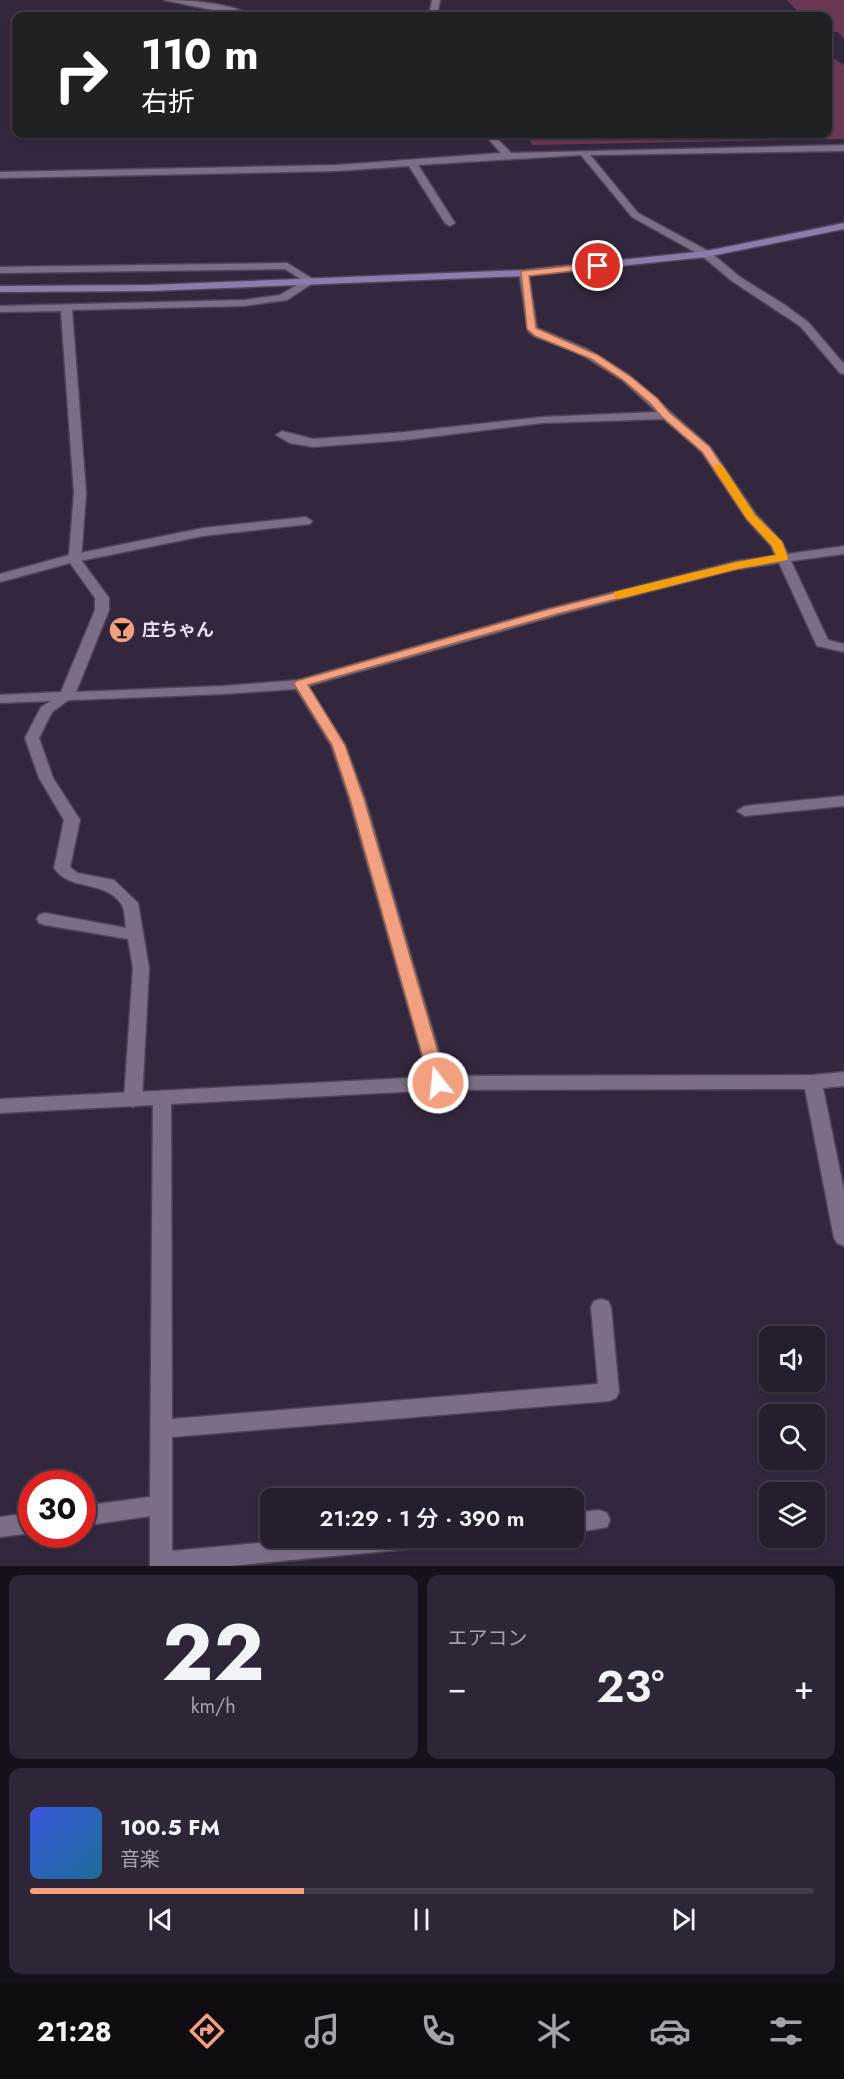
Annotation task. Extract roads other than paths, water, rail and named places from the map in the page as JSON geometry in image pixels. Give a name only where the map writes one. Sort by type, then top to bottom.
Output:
[{"type":"street","points":[[168,0],[236,12]]},
{"type":"street","points":[[493,138],[508,155]]},
{"type":"street","points":[[0,175],[259,171],[583,152],[844,148]]},
{"type":"street","points":[[583,152],[635,215],[706,254],[736,279],[782,307],[804,324],[844,371]]},
{"type":"street","points":[[412,163],[450,223]]},
{"type":"street","points":[[0,289],[150,288],[524,273],[706,254],[844,226]]},
{"type":"street","points":[[0,270],[287,266],[311,281]]},
{"type":"street","points":[[524,273],[532,329],[538,334],[594,357],[626,378],[706,450],[751,517],[777,545],[822,643],[844,648]]},
{"type":"street","points":[[0,309],[244,303],[283,298],[311,281]]},
{"type":"street","points":[[66,308],[80,493],[75,558],[102,598],[102,610],[67,696],[46,710],[32,738],[46,778],[72,820],[62,868],[72,877],[108,884],[129,903],[141,968],[133,1100]]},
{"type":"street","points":[[282,435],[294,440],[313,443],[405,436],[542,420],[666,415]]},
{"type":"street","points":[[0,578],[60,560],[203,532],[306,521]]},
{"type":"street","points":[[0,699],[223,690],[300,684],[553,612],[737,565],[844,550]]},
{"type":"street","points":[[300,684],[338,745],[350,777],[438,1083]]},
{"type":"street","points":[[745,811],[844,801]]},
{"type":"street","points":[[45,919],[135,935]]},
{"type":"street","points":[[0,1106],[438,1083],[813,1082],[844,1079]]},
{"type":"street","points":[[813,1082],[844,1238]]},
{"type":"street","points":[[162,1099],[162,1564],[320,1548]]},
{"type":"street","points":[[162,1429],[609,1392],[601,1307]]},
{"type":"street","points":[[96,1514],[162,1505]]},
{"type":"street","points":[[584,1522],[599,1520]]},
{"type":"street","points":[[0,1527],[18,1525]]},
{"type":"place","name":"庄ちゃん","points":[[122,630]]}]
